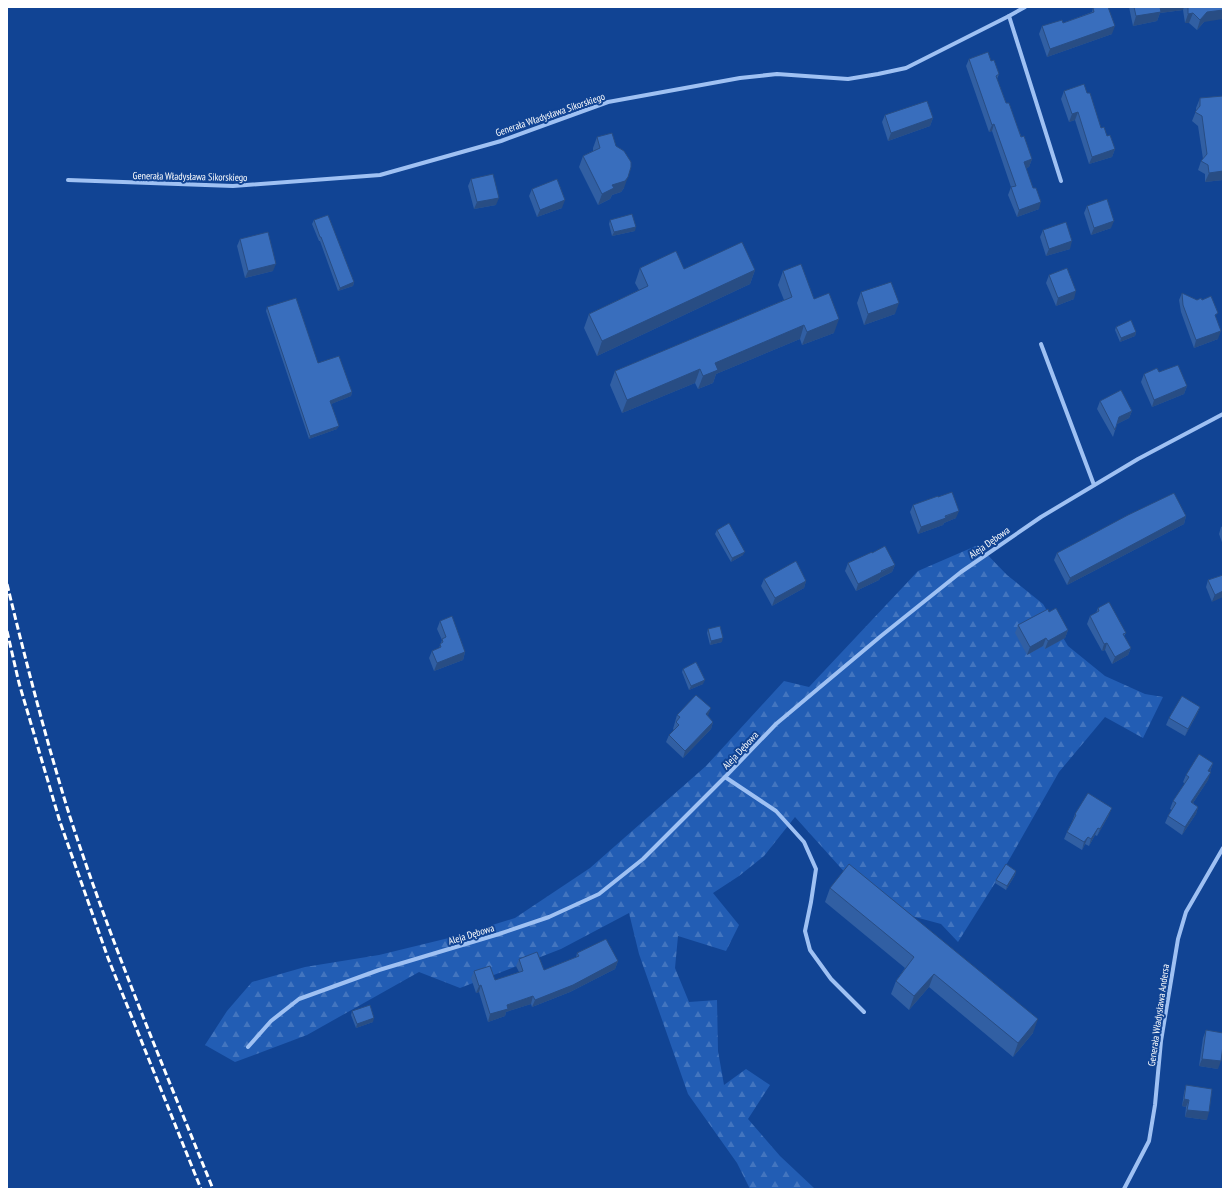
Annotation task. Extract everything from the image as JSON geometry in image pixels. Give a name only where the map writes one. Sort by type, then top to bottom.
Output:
[{"type":"street","name":"Generała Władysława Sikorskiego","points":[[68,180],[233,186],[380,176],[501,141],[608,102],[740,78],[777,74],[848,79],[906,68],[1025,7]]},
{"type":"street","points":[[1009,16],[1061,181]]},
{"type":"street","points":[[1040,344],[1094,485]]},
{"type":"street","name":"Aleja Dębowa","points":[[248,1047],[271,1021],[299,999],[379,970],[499,934],[549,917],[599,894],[643,859],[726,777],[776,724],[881,636],[961,572],[1040,517],[1138,459],[1223,414]]},
{"type":"street","points":[[726,777],[776,812],[804,842],[816,869],[805,931],[810,950],[831,979],[864,1012]]},
{"type":"street","name":"Generała Władysława Andersa","points":[[1124,1189],[1149,1141],[1155,1105],[1161,1042],[1178,940],[1186,912],[1223,848]]},
{"type":"green space","points":[[978,545],[1007,575],[1043,604],[1068,646],[1105,676],[1145,694],[1163,697],[1143,738],[1105,717],[1059,772],[1005,867],[958,942],[941,924],[893,911],[849,877],[795,817],[764,856],[739,876],[713,893],[739,925],[726,951],[678,936],[675,968],[689,1002],[717,1000],[718,1051],[724,1085],[746,1069],[770,1085],[748,1119],[780,1156],[814,1189],[750,1189],[737,1163],[688,1094],[639,954],[629,913],[561,949],[460,988],[419,972],[307,1035],[235,1062],[205,1045],[227,1011],[252,982],[305,967],[379,955],[457,936],[515,918],[590,868],[706,766],[784,681],[809,687],[918,571]]},
{"type":"building","points":[[1108,7],[1115,26],[1050,49],[1042,26],[1062,20],[1063,23],[1094,12],[1093,8]]},
{"type":"building","points":[[1134,7],[1160,7],[1161,12],[1136,16]]},
{"type":"building","points":[[1188,7],[1223,7],[1223,10],[1207,12],[1200,20],[1193,13],[1188,14]]},
{"type":"building","points":[[988,52],[991,61],[994,60],[999,74],[996,76],[1006,103],[1009,103],[1021,137],[1024,136],[1032,159],[1024,162],[1033,188],[1036,188],[1041,202],[1019,210],[1011,187],[1016,186],[994,124],[992,125],[969,59]]},
{"type":"building","points":[[1084,84],[1087,93],[1090,93],[1101,128],[1104,127],[1107,136],[1110,135],[1115,149],[1092,157],[1078,112],[1072,114],[1064,91]]},
{"type":"building","points":[[1223,96],[1223,171],[1209,173],[1208,165],[1201,161],[1207,154],[1202,116],[1195,112],[1200,106],[1200,98]]},
{"type":"building","points":[[927,101],[933,118],[891,133],[885,115]]},
{"type":"building","points":[[612,133],[616,146],[624,151],[631,162],[631,167],[625,181],[612,185],[614,188],[602,194],[583,156],[600,148],[597,137]]},
{"type":"building","points":[[493,174],[499,198],[477,202],[471,179]]},
{"type":"building","points":[[557,179],[565,200],[540,210],[532,189]]},
{"type":"building","points":[[1107,199],[1114,221],[1094,228],[1087,206]]},
{"type":"building","points":[[632,214],[636,227],[614,232],[610,220]]},
{"type":"building","points":[[328,215],[354,282],[340,288],[314,220]]},
{"type":"building","points":[[1066,222],[1072,241],[1049,249],[1043,230]]},
{"type":"building","points":[[268,232],[276,264],[248,271],[240,239]]},
{"type":"building","points":[[742,242],[755,270],[602,341],[589,314],[648,286],[640,268],[676,251],[684,269]]},
{"type":"building","points":[[801,264],[814,299],[829,293],[839,319],[807,332],[804,325],[715,363],[718,370],[703,376],[700,369],[627,400],[615,371],[792,297],[783,271]]},
{"type":"building","points":[[1067,268],[1076,291],[1058,298],[1049,275]]},
{"type":"building","points":[[891,282],[899,303],[868,314],[861,292]]},
{"type":"building","points":[[1182,293],[1197,300],[1201,298],[1202,300],[1211,296],[1218,313],[1215,315],[1221,331],[1196,340],[1183,305]]},
{"type":"building","points":[[296,298],[318,363],[339,356],[352,392],[330,401],[339,426],[310,436],[267,307]]},
{"type":"building","points":[[1131,320],[1136,332],[1121,338],[1116,327]]},
{"type":"building","points":[[1178,365],[1187,386],[1154,400],[1144,374],[1157,368],[1159,372]]},
{"type":"building","points":[[1121,390],[1132,411],[1119,417],[1115,430],[1100,401]]},
{"type":"building","points":[[952,492],[959,511],[945,516],[946,518],[921,527],[913,505]]},
{"type":"building","points":[[1174,493],[1186,516],[1070,578],[1057,553],[1128,515]]},
{"type":"building","points":[[729,523],[745,552],[732,558],[717,530]]},
{"type":"building","points":[[885,546],[895,565],[858,584],[848,563]]},
{"type":"building","points":[[796,561],[806,581],[775,598],[764,579]]},
{"type":"building","points":[[1223,575],[1223,591],[1215,595],[1208,580]]},
{"type":"building","points":[[1109,602],[1126,633],[1123,634],[1131,648],[1115,657],[1107,643],[1104,644],[1090,616],[1099,611],[1098,608]]},
{"type":"building","points":[[1056,608],[1068,630],[1048,641],[1046,638],[1030,647],[1018,625],[1048,609],[1049,612]]},
{"type":"building","points":[[452,616],[465,652],[437,663],[432,651],[441,647],[440,644],[443,642],[442,639],[446,637],[440,621]]},
{"type":"building","points":[[720,626],[723,638],[711,641],[708,629]]},
{"type":"building","points":[[696,662],[705,680],[691,686],[683,669]]},
{"type":"building","points":[[696,695],[711,708],[706,714],[713,722],[685,751],[669,735],[679,725],[676,722],[680,717],[677,715]]},
{"type":"building","points":[[1182,696],[1200,707],[1188,729],[1169,718]]},
{"type":"building","points":[[1199,754],[1213,763],[1208,771],[1211,772],[1191,802],[1198,807],[1185,827],[1168,816],[1176,803],[1173,801],[1189,777],[1186,775]]},
{"type":"building","points":[[1088,793],[1112,808],[1100,829],[1098,828],[1091,839],[1088,837],[1084,842],[1067,832],[1076,815],[1075,814]]},
{"type":"building","points":[[849,864],[1038,1019],[1018,1043],[934,974],[914,996],[896,981],[914,957],[830,888]]},
{"type":"building","points":[[1006,864],[1016,871],[1007,886],[996,880]]},
{"type":"building","points":[[606,939],[618,961],[573,985],[535,1000],[533,996],[507,1005],[508,1009],[490,1014],[481,985],[479,986],[474,971],[490,966],[495,980],[523,971],[519,959],[537,952],[544,970],[579,956],[577,953]]},
{"type":"building","points":[[370,1005],[374,1018],[357,1024],[352,1011]]},
{"type":"building","points":[[1206,1030],[1223,1033],[1221,1061],[1202,1059]]},
{"type":"building","points":[[1186,1085],[1212,1089],[1209,1112],[1187,1110],[1189,1100],[1184,1099]]},
{"type":"railway","points":[[7,584],[53,759],[86,864],[138,1004],[213,1189]]},
{"type":"railway","points":[[7,631],[19,683],[60,822],[108,958],[201,1189]]}]
